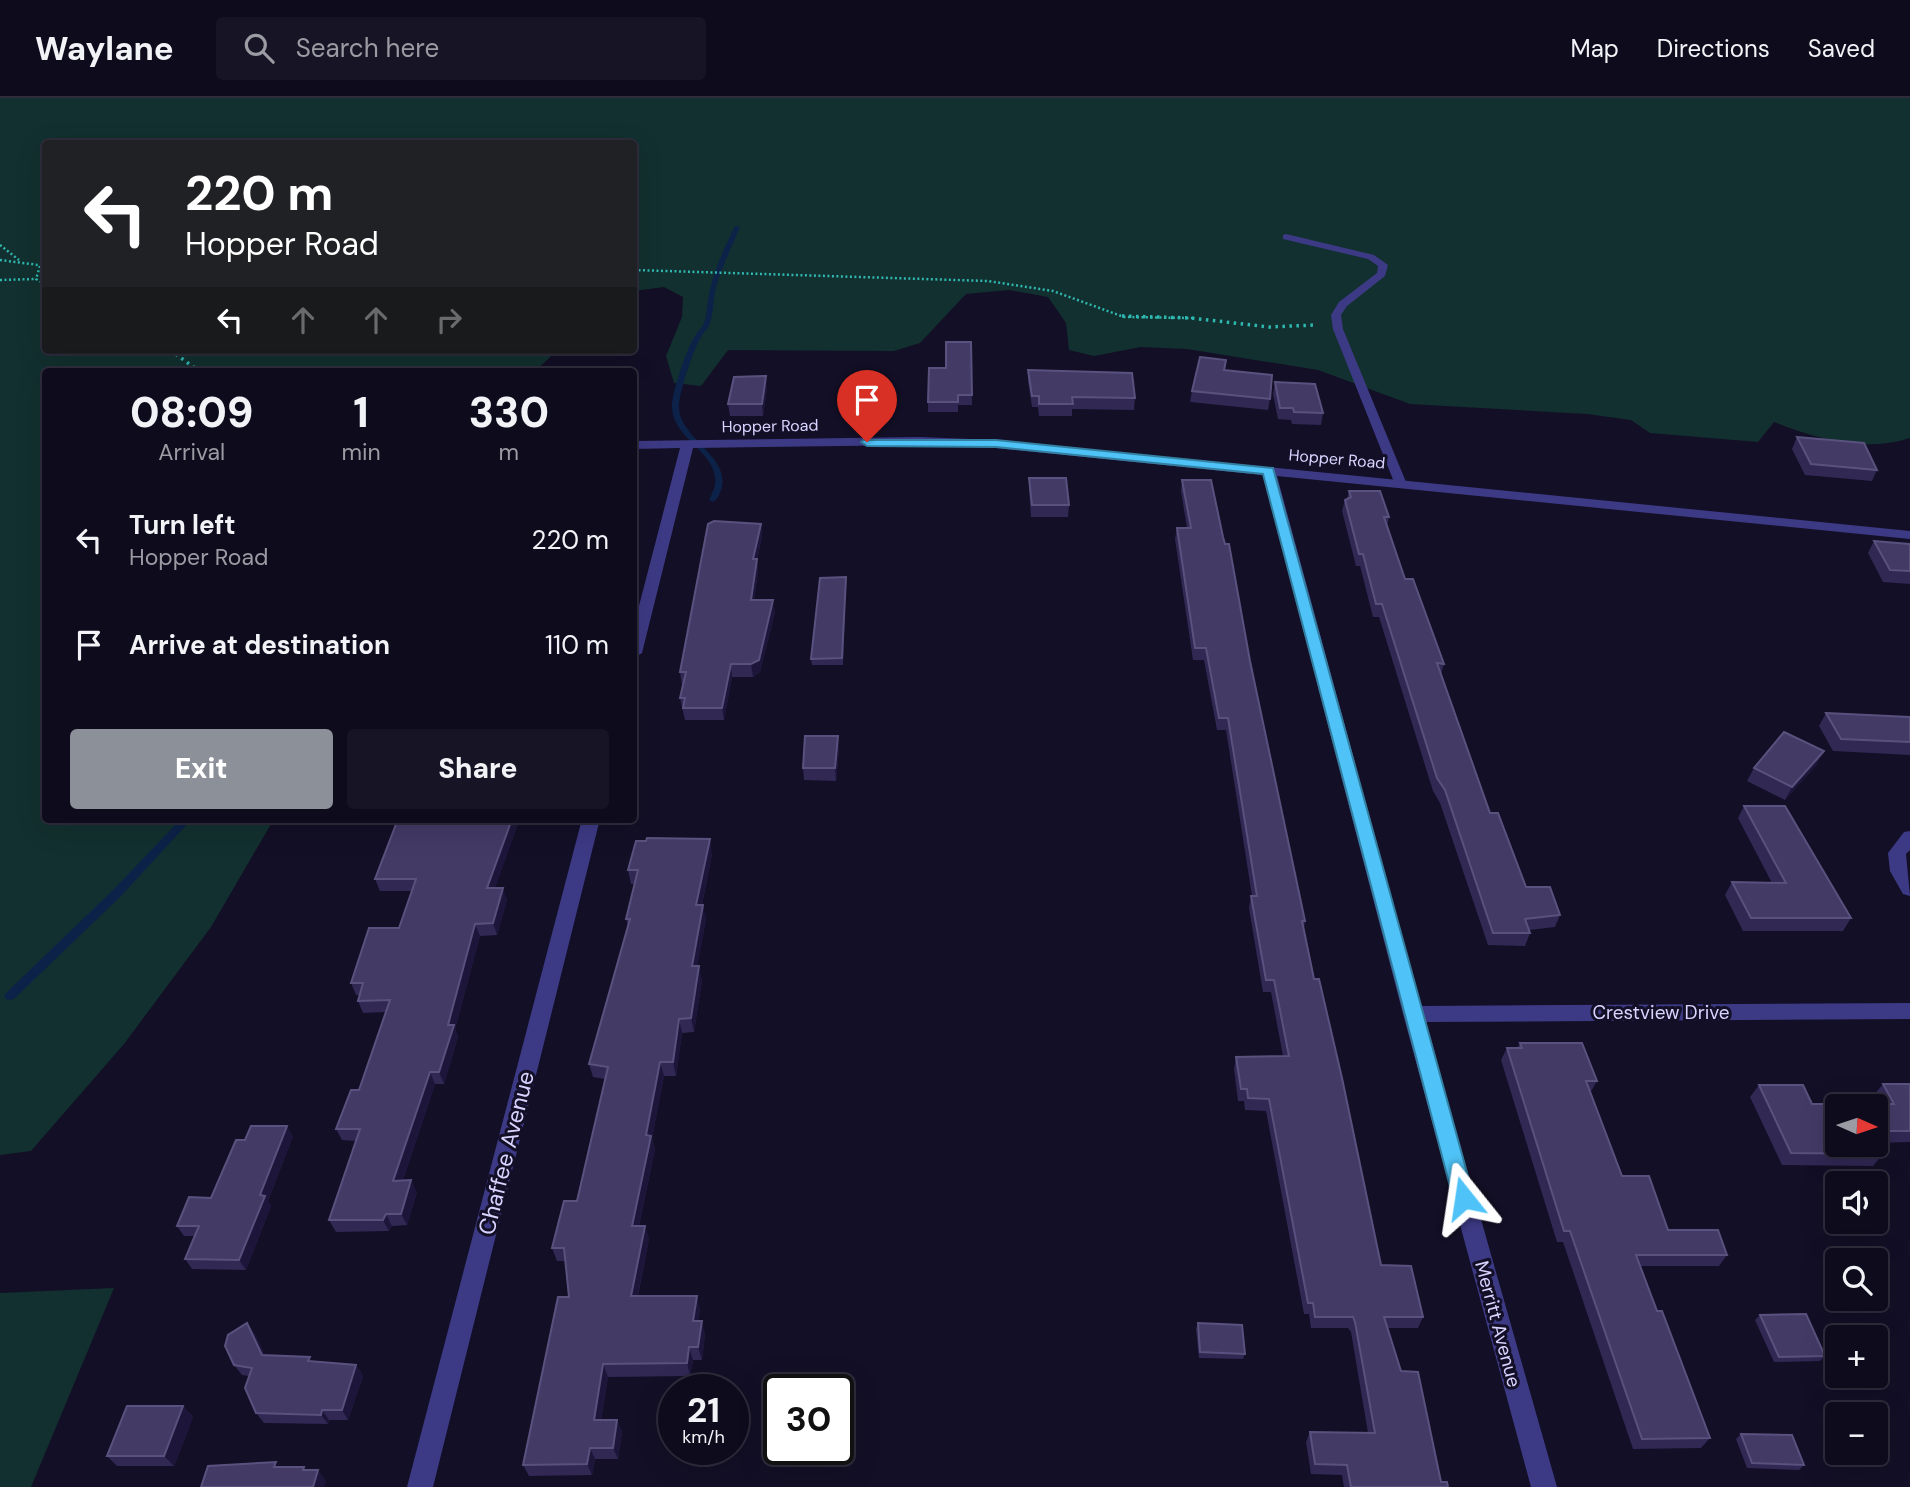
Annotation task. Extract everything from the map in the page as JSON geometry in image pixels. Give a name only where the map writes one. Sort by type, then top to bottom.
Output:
[{"type":"street","name":"Hopper Road","points":[[637,445],[919,441],[996,444],[1400,482],[1910,535]]},
{"type":"street","points":[[637,641],[687,445]]},
{"type":"street","name":"Merritt Avenue","points":[[1269,470],[1413,1014],[1544,1487]]},
{"type":"street","name":"Chaffee Avenue","points":[[420,1487],[590,823]]},
{"type":"street","points":[[1910,837],[1897,853],[1899,871],[1910,889]]},
{"type":"street","name":"Crestview Drive","points":[[1413,1014],[1910,1011]]},
{"type":"lane","points":[[1286,237],[1371,257],[1383,265],[1382,274],[1373,284],[1343,304],[1336,315],[1337,325],[1400,482]]},
{"type":"path","points":[[0,245],[20,261]]},
{"type":"path","points":[[0,260],[40,266],[36,279]]},
{"type":"path","points":[[637,270],[988,281],[1053,291],[1124,317],[1191,318],[1269,327],[1337,325]]},
{"type":"path","points":[[0,280],[36,279],[42,283]]},
{"type":"path","points":[[176,354],[195,368]]},
{"type":"green space","points":[[0,98],[1910,98],[1910,438],[1875,444],[1841,442],[1774,422],[1758,442],[1650,433],[1631,420],[1587,414],[1410,404],[1318,370],[1187,349],[1141,347],[1094,356],[1069,350],[1066,323],[1048,297],[1009,290],[966,294],[920,343],[894,351],[728,350],[701,386],[674,383],[666,356],[682,317],[683,297],[664,287],[637,291],[637,140],[42,140],[42,354],[554,354],[538,368],[42,368],[42,823],[272,823],[211,927],[124,1044],[31,1151],[0,1155]]},
{"type":"green space","points":[[114,1288],[31,1487],[0,1487],[0,1293]]},
{"type":"building","points":[[946,342],[971,342],[972,395],[958,395],[958,402],[928,402],[929,368],[946,368]]},
{"type":"building","points":[[1200,357],[1226,360],[1224,370],[1272,375],[1270,399],[1192,391]]},
{"type":"building","points":[[1028,370],[1132,373],[1135,398],[1072,397],[1073,404],[1039,404],[1039,396],[1032,396]]},
{"type":"building","points":[[766,376],[762,404],[728,404],[734,377]]},
{"type":"building","points":[[1275,382],[1315,384],[1323,413],[1294,412],[1293,408],[1280,408]]},
{"type":"building","points":[[1797,437],[1864,443],[1877,470],[1811,464]]},
{"type":"building","points":[[1029,478],[1066,478],[1069,505],[1032,505]]},
{"type":"building","points":[[1182,480],[1211,480],[1223,537],[1225,544],[1229,544],[1250,661],[1305,921],[1302,921],[1314,979],[1319,979],[1381,1265],[1411,1266],[1423,1317],[1384,1317],[1401,1371],[1418,1372],[1441,1482],[1447,1482],[1448,1487],[1351,1487],[1347,1465],[1315,1464],[1310,1432],[1375,1433],[1353,1317],[1315,1317],[1313,1303],[1308,1303],[1269,1099],[1248,1098],[1247,1089],[1241,1089],[1236,1057],[1289,1056],[1274,980],[1266,980],[1251,896],[1257,896],[1228,718],[1219,718],[1206,648],[1195,648],[1177,528],[1191,528]]},
{"type":"building","points":[[1349,491],[1380,491],[1389,517],[1384,517],[1405,579],[1413,579],[1444,664],[1437,663],[1490,813],[1498,813],[1526,887],[1550,887],[1560,915],[1525,919],[1530,933],[1493,933],[1445,790],[1437,778],[1382,604],[1376,604],[1363,554],[1359,554],[1345,500],[1351,497]]},
{"type":"building","points":[[714,521],[761,524],[753,559],[757,559],[751,600],[773,600],[759,660],[751,664],[731,664],[722,708],[683,708],[685,698],[680,698],[686,672],[680,672],[708,524]]},
{"type":"building","points":[[1874,541],[1909,544],[1910,571],[1890,570]]},
{"type":"building","points":[[846,577],[842,658],[811,659],[820,578]]},
{"type":"building","points":[[1826,713],[1910,717],[1910,742],[1841,739]]},
{"type":"building","points":[[1784,732],[1824,751],[1792,787],[1754,768]]},
{"type":"building","points":[[805,736],[838,736],[835,768],[803,768]]},
{"type":"building","points":[[1744,806],[1785,806],[1851,918],[1751,918],[1732,882],[1786,883]]},
{"type":"building","points":[[396,823],[511,823],[487,888],[503,888],[493,923],[475,924],[448,1025],[454,1025],[439,1072],[430,1072],[393,1181],[411,1180],[401,1214],[386,1214],[383,1220],[329,1220],[360,1129],[336,1129],[351,1090],[359,1090],[390,1000],[358,1001],[363,983],[351,983],[369,928],[399,928],[416,879],[375,879]]},
{"type":"building","points":[[647,838],[710,839],[696,905],[703,905],[692,966],[699,966],[691,1018],[679,1019],[673,1062],[660,1062],[646,1135],[651,1136],[632,1226],[645,1226],[631,1296],[697,1296],[693,1321],[702,1321],[698,1347],[689,1347],[687,1363],[603,1364],[594,1420],[617,1420],[613,1448],[590,1448],[587,1464],[523,1465],[558,1297],[569,1297],[564,1248],[552,1248],[564,1201],[577,1201],[608,1067],[589,1064],[630,919],[626,919],[638,870],[628,870],[636,841],[646,841]]},
{"type":"building","points":[[1520,1043],[1582,1043],[1597,1081],[1586,1081],[1622,1176],[1649,1176],[1668,1230],[1718,1230],[1727,1255],[1636,1255],[1657,1311],[1662,1311],[1710,1438],[1642,1439],[1570,1231],[1564,1231],[1507,1048],[1522,1048]]},
{"type":"building","points":[[1883,1084],[1910,1084],[1910,1131],[1888,1131],[1888,1104],[1894,1104]]},
{"type":"building","points":[[1759,1085],[1803,1085],[1812,1104],[1825,1104],[1825,1153],[1791,1153]]},
{"type":"building","points":[[251,1126],[287,1126],[260,1195],[265,1196],[239,1260],[185,1259],[199,1226],[177,1226],[189,1197],[211,1198],[236,1140],[245,1140]]},
{"type":"building","points":[[1806,1314],[1825,1356],[1779,1357],[1760,1315]]},
{"type":"building","points":[[247,1323],[262,1355],[310,1357],[308,1361],[356,1365],[342,1410],[322,1410],[321,1415],[256,1413],[245,1388],[252,1368],[234,1365],[225,1346],[228,1335]]},
{"type":"building","points":[[1198,1323],[1242,1325],[1245,1354],[1200,1352]]},
{"type":"building","points":[[127,1406],[183,1406],[164,1456],[107,1456]]},
{"type":"building","points":[[1741,1434],[1792,1435],[1804,1465],[1752,1463]]},
{"type":"building","points":[[276,1462],[274,1467],[318,1470],[313,1487],[201,1487],[208,1466]]},
{"type":"waterway","points":[[713,500],[719,486],[714,463],[679,422],[675,404],[691,351],[708,320],[713,288],[737,227]]},
{"type":"waterway","points":[[10,996],[117,893],[183,823]]},
{"type":"route","points":[[867,442],[996,444],[1269,470],[1464,1198]]}]
